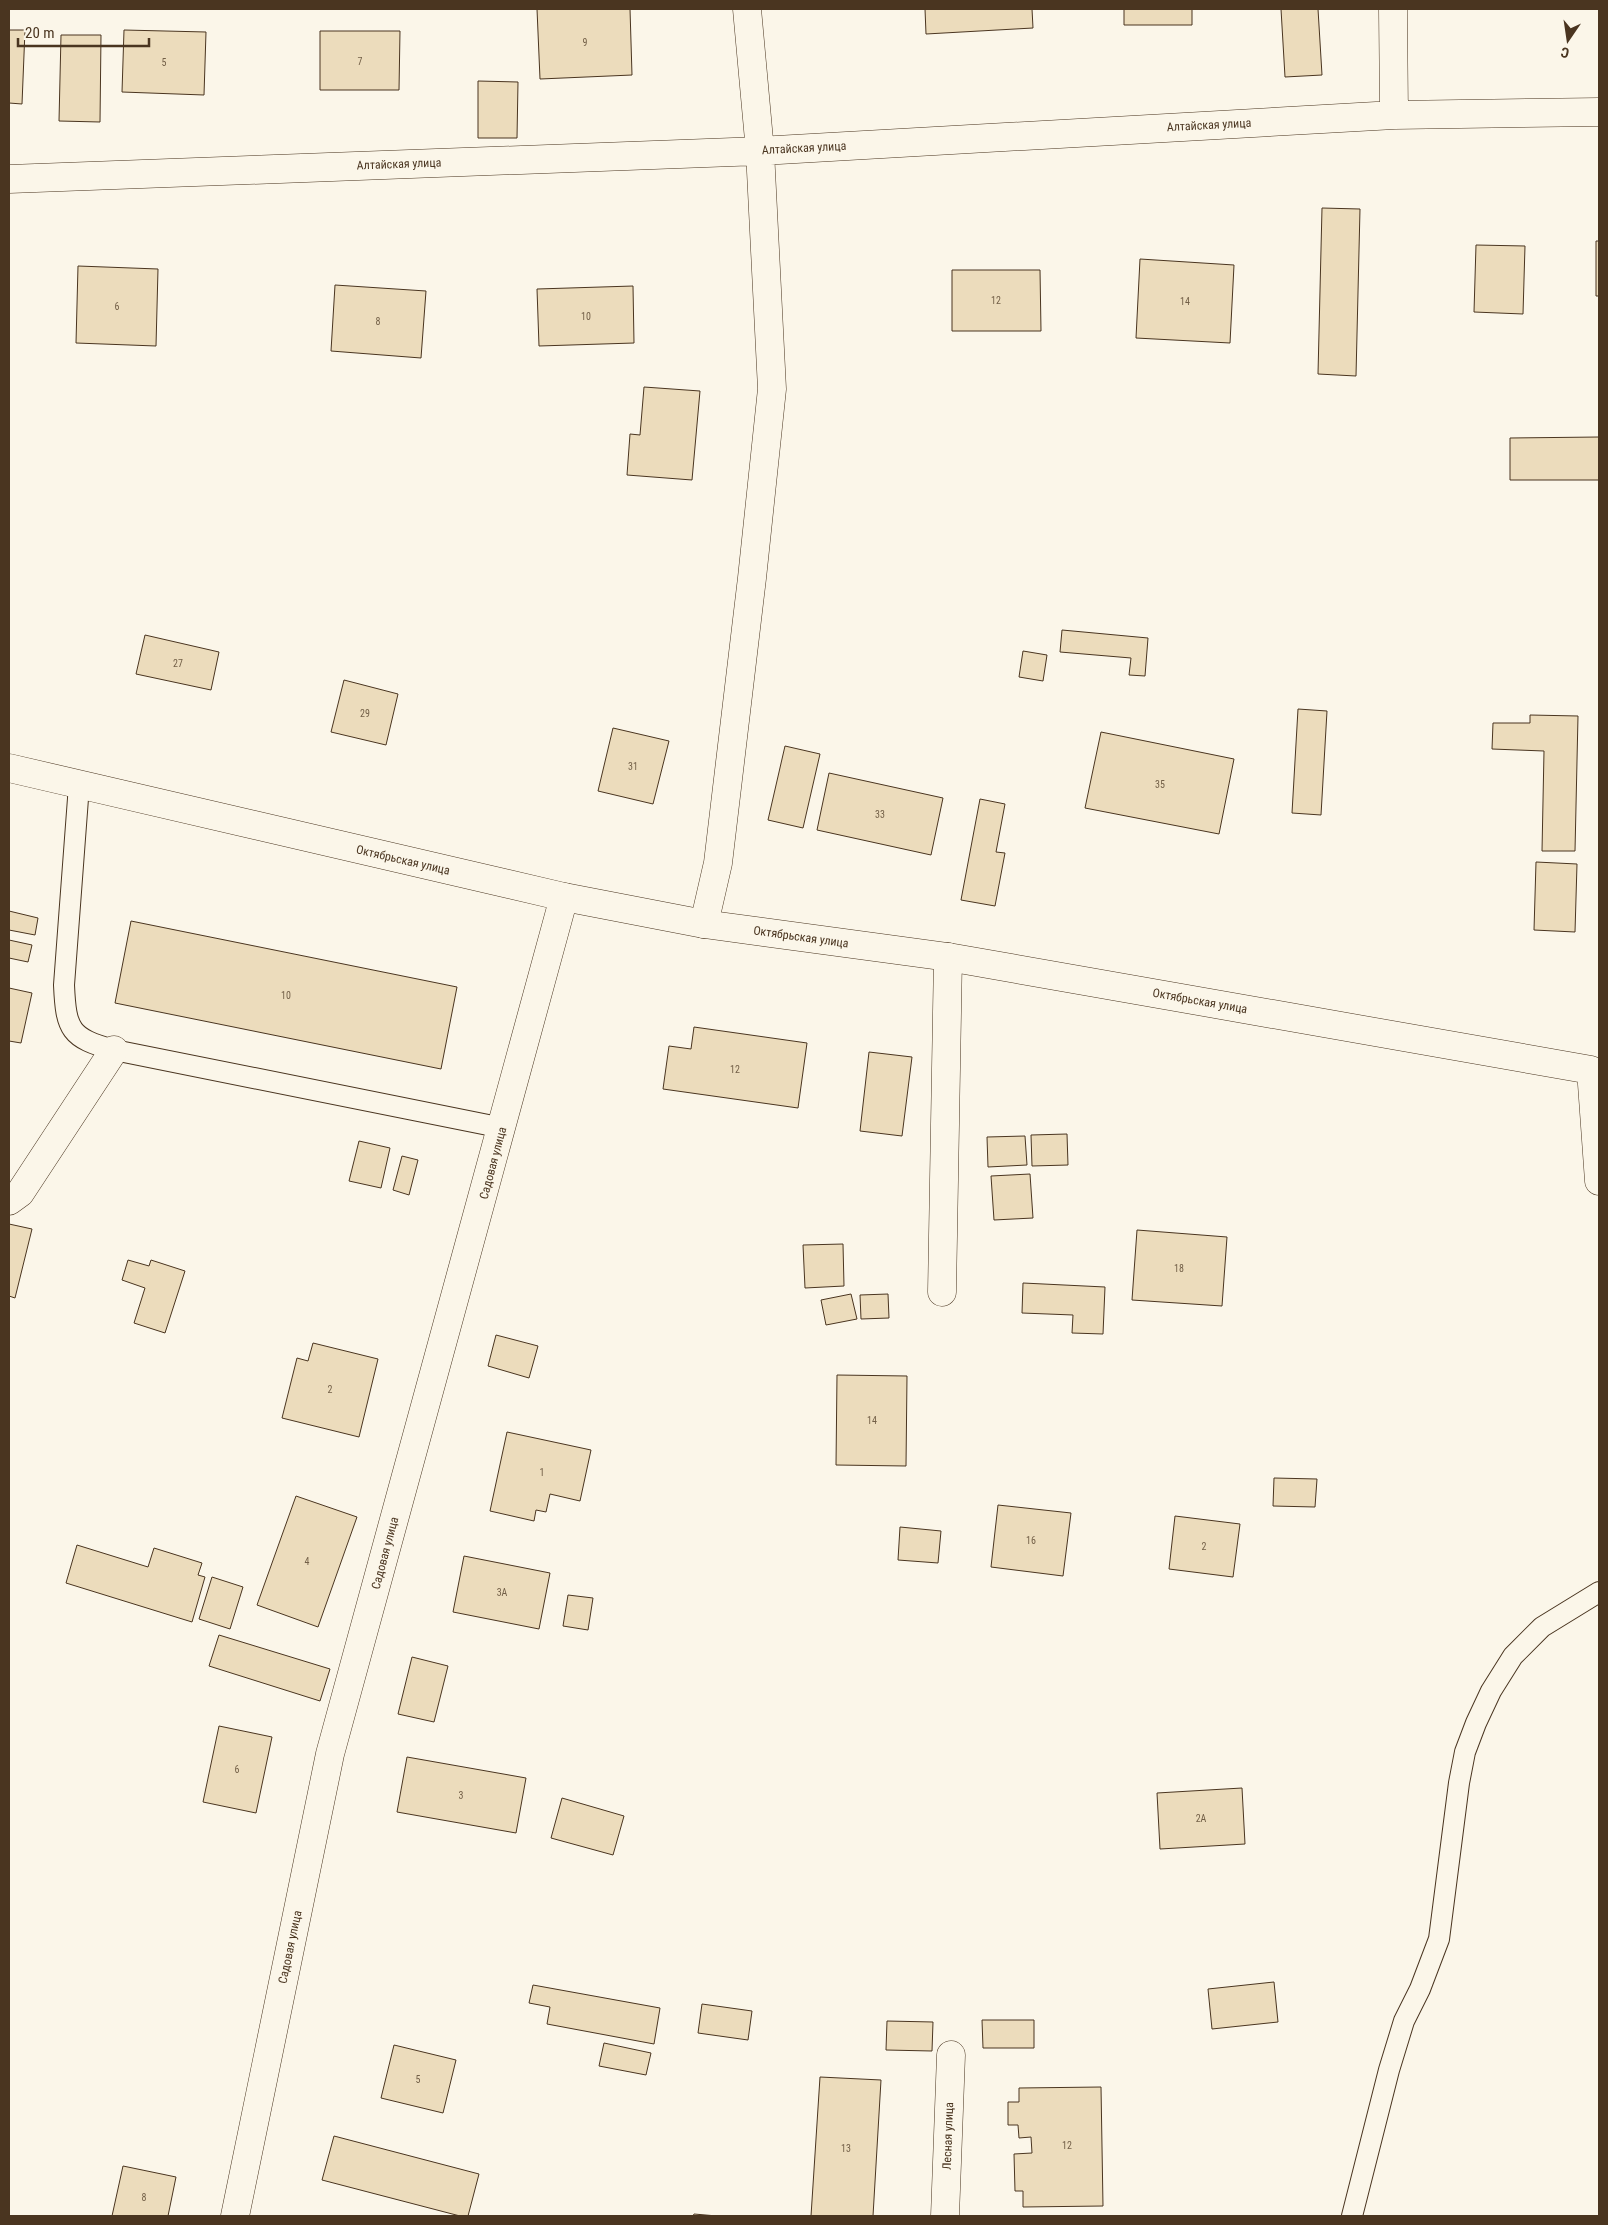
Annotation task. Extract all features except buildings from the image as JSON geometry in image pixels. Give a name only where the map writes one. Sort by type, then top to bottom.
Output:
[{"type":"street","points":[[704,924],[718,863],[752,578],[772,389],[760,151],[747,9]]},
{"type":"street","points":[[1393,9],[1394,115]]},
{"type":"street","name":"Алтайская улица","points":[[9,179],[760,151],[1394,115],[1599,112]]},
{"type":"street","name":"Октябрьская улица","points":[[9,768],[564,897],[704,924],[948,957],[1595,1071]]},
{"type":"street","name":"Садовая улица","points":[[235,2216],[330,1754],[503,1128],[564,897]]},
{"type":"street","points":[[942,1292],[948,957]]},
{"type":"street","points":[[9,1201],[20,1193],[114,1050]]},
{"type":"street","points":[[1595,1071],[1599,1181]]},
{"type":"street","name":"Лесная улица","points":[[945,2216],[952,2055]]},
{"type":"lane","points":[[79,785],[64,985],[65,1011],[70,1025],[78,1037],[90,1043],[114,1050],[503,1128]]},
{"type":"lane","points":[[1352,2216],[1389,2070],[1404,2021],[1420,1989],[1439,1939],[1459,1783],[1465,1752],[1476,1723],[1491,1691],[1513,1656],[1542,1627],[1599,1592]]}]
